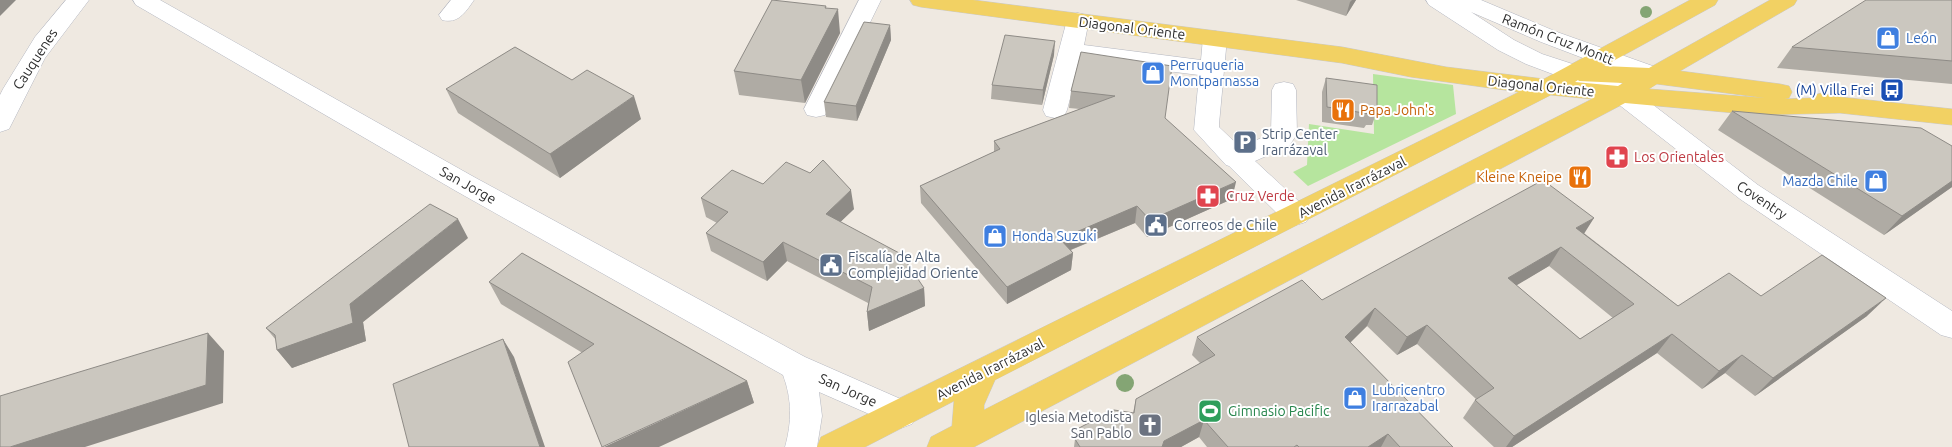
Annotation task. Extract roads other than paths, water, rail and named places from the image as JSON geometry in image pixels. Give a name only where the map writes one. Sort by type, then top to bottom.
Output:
[{"type":"main road","name":"Diagonal Oriente","points":[[921,0],[956,2],[1342,55],[1384,65],[1443,75],[1547,88],[1719,105],[1796,108],[1840,106]]},
{"type":"main road","name":"Avenida Irarrázaval","points":[[833,447],[1547,88],[1707,0]]},
{"type":"main road","points":[[961,443],[1622,94],[1786,0]]},
{"type":"main road","name":"Diagonal Oriente","points":[[1342,55],[1386,54],[1454,58],[1575,73],[1655,76],[1786,92],[1840,106]]},
{"type":"main road","points":[[1840,106],[1952,117]]},
{"type":"main road","points":[[961,443],[968,405],[984,371]]},
{"type":"street","name":"Cauquenes","points":[[0,123],[28,64],[63,16],[78,0]]},
{"type":"street","name":"San Jorge","points":[[144,0],[465,184],[794,366],[901,414]]},
{"type":"street","points":[[816,109],[870,0]]},
{"type":"street","name":"Ramón Cruz Montt","points":[[1437,0],[1506,45],[1534,59],[1575,73]]},
{"type":"street","name":"Ramón Cruz Montt","points":[[1462,0],[1526,28],[1655,76]]},
{"type":"street","points":[[1055,110],[1078,20]]},
{"type":"street","points":[[1215,38],[1206,124],[1211,135],[1296,215]]},
{"type":"street","points":[[1071,51],[1212,69]]},
{"type":"street","name":"Coventry","points":[[1575,73],[1622,94],[1721,172],[1952,326]]},
{"type":"street","points":[[1236,159],[1280,140],[1284,134],[1284,90]]},
{"type":"street","name":"San Jorge","points":[[794,366],[802,381],[806,398],[806,432],[801,447]]},
{"type":"place","name":"León","points":[[1888,38]]},
{"type":"place","name":"Perruqueria Montparnassa","points":[[1153,73]]},
{"type":"place","name":"(M) Villa Frei","points":[[1892,90]]},
{"type":"place","name":"Papa John's","points":[[1343,110]]},
{"type":"place","name":"Strip Center Irarrázaval","points":[[1245,142]]},
{"type":"place","name":"Los Orientales","points":[[1617,157]]},
{"type":"place","name":"Kleine Kneipe","points":[[1580,177]]},
{"type":"place","name":"Mazda Chile","points":[[1876,181]]},
{"type":"place","name":"Cruz Verde","points":[[1208,196]]},
{"type":"place","name":"Correos de Chile","points":[[1156,225]]},
{"type":"place","name":"Honda Suzuki","points":[[995,236]]},
{"type":"place","name":"Fiscalía de Alta Complejidad Oriente","points":[[831,265]]},
{"type":"place","name":"Lubricentro Irarrazabal","points":[[1355,398]]},
{"type":"place","name":"Gimnasio Pacific","points":[[1210,411]]},
{"type":"place","name":"Iglesia Metodista San Pablo","points":[[1150,425]]}]
